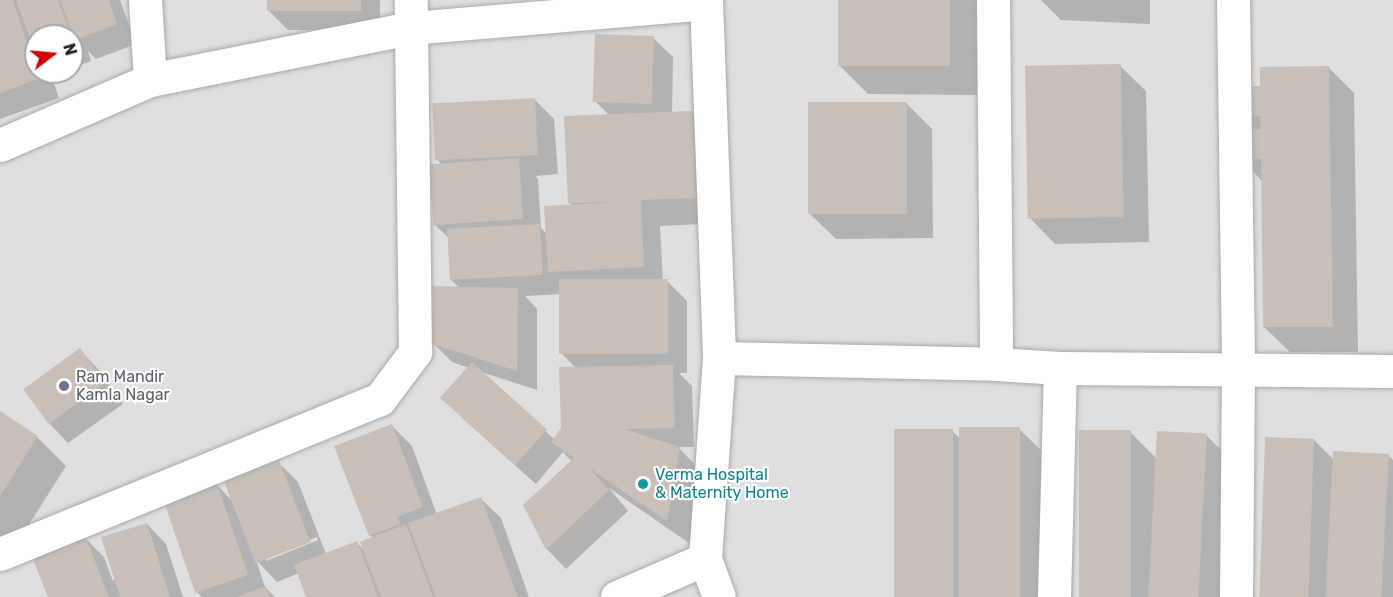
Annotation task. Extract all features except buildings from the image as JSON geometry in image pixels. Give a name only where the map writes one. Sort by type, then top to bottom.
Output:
[{"type":"street","points":[[145,0],[150,80]]},
{"type":"street","points":[[993,0],[996,364]]},
{"type":"street","points":[[1233,0],[1238,369],[1236,597]]},
{"type":"street","points":[[0,145],[150,80],[411,14],[706,1],[719,358],[705,559],[719,597]]},
{"type":"street","points":[[0,554],[380,399],[415,352],[411,14]]},
{"type":"street","points":[[719,358],[996,364],[1060,368],[1393,371]]},
{"type":"street","points":[[1054,597],[1060,368]]},
{"type":"street","points":[[617,597],[705,559]]},
{"type":"shaded area","points":[[0,0],[1393,0],[1393,597],[0,597]]},
{"type":"place","name":"Ram Mandir Kamla Nagar","points":[[64,386]]},
{"type":"place","name":"Verma Hospital & Maternity Home","points":[[643,484]]}]
